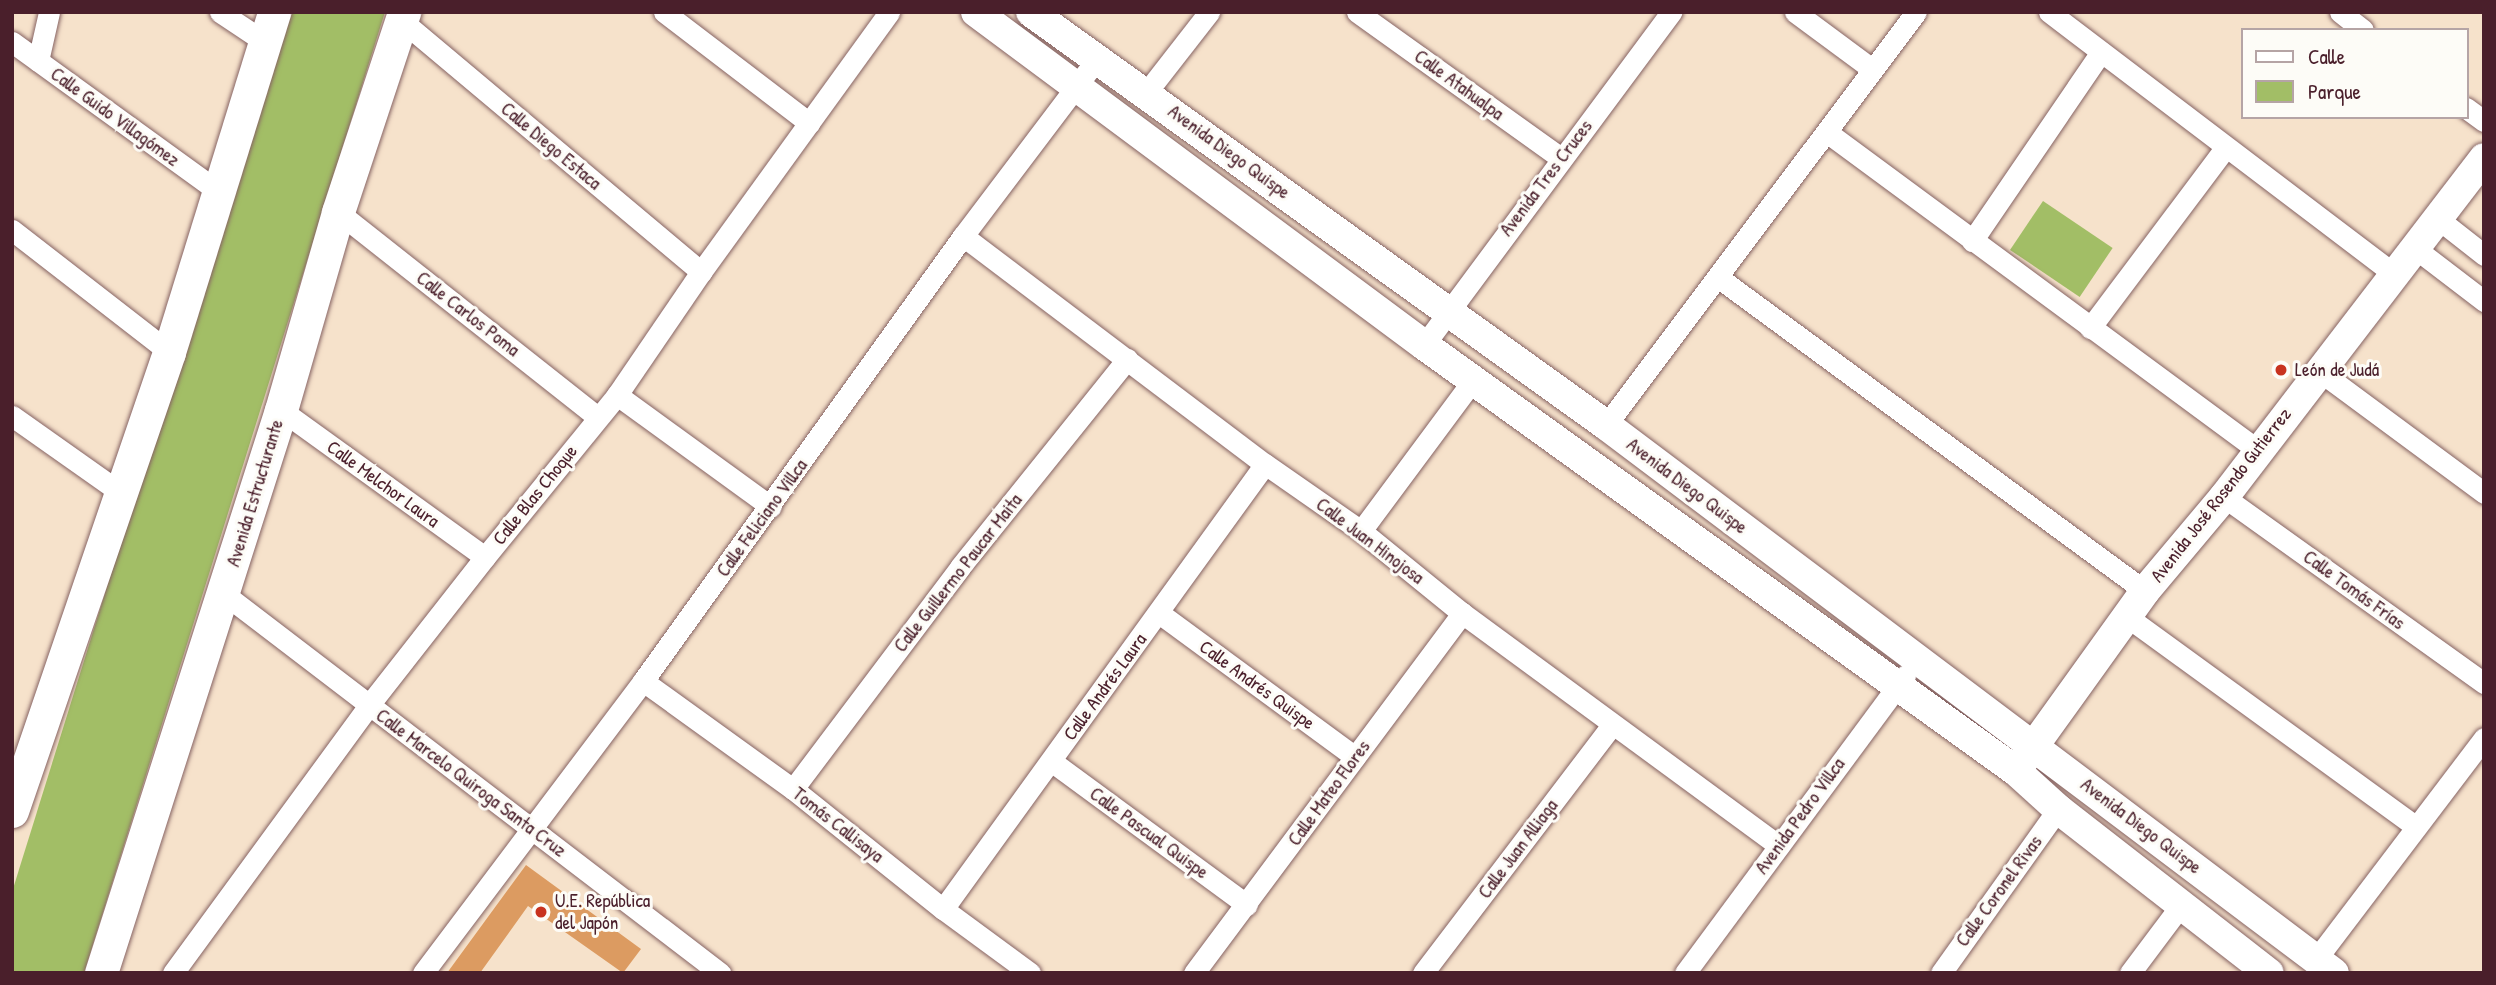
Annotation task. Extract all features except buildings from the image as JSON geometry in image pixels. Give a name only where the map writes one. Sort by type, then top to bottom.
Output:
[{"type":"main road","name":"Avenida Estructurante","points":[[101,973],[281,410],[338,212],[403,16]]},
{"type":"main road","points":[[14,800],[169,352],[269,27]]},
{"type":"street","points":[[38,61],[50,12]]},
{"type":"street","points":[[220,12],[269,27]]},
{"type":"street","points":[[664,12],[809,123]]},
{"type":"street","name":"Calle Blas Choque","points":[[173,973],[369,705],[617,395],[701,272],[890,12]]},
{"type":"street","name":"Avenida Diego Quispe","points":[[976,12],[1424,345],[2016,771],[2058,809],[2269,973]]},
{"type":"street","name":"Avenida Diego Quispe","points":[[1031,12],[1606,425],[2326,965]]},
{"type":"street","points":[[1146,93],[1209,12]]},
{"type":"street","name":"Calle Atahualpa","points":[[1357,12],[1560,158]]},
{"type":"street","points":[[1795,12],[1872,69]]},
{"type":"street","points":[[1606,425],[1828,133],[1916,12]]},
{"type":"street","points":[[2049,12],[2393,274]]},
{"type":"street","points":[[2340,12],[2360,28]]},
{"type":"street","name":"Avenida Tres Cruces","points":[[1424,345],[1666,14]]},
{"type":"street","name":"Calle Diego Estaca","points":[[403,16],[701,272]]},
{"type":"street","name":"Calle Guido Villagómez","points":[[12,42],[218,191]]},
{"type":"street","points":[[1972,241],[2101,52]]},
{"type":"street","name":"Calle Feliciano Villca","points":[[423,973],[643,681],[771,507],[962,236],[1096,60]]},
{"type":"street","points":[[2468,109],[2484,121]]},
{"type":"street","points":[[1828,133],[2259,451]]},
{"type":"street","points":[[2090,328],[2226,147]]},
{"type":"street","name":"Avenida José Rosendo Gutierrez","points":[[2016,771],[2145,591],[2224,497],[2318,370],[2393,274],[2416,249],[2484,158]]},
{"type":"street","name":"Calle Carlos Poma","points":[[338,212],[598,417]]},
{"type":"street","points":[[2437,218],[2484,255]]},
{"type":"street","points":[[12,230],[169,352]]},
{"type":"street","name":"Calle Juan Hinojosa","points":[[962,236],[1265,464],[1361,531],[1462,613],[1612,725],[1779,846]]},
{"type":"street","points":[[2416,249],[2484,300]]},
{"type":"street","points":[[1719,278],[2145,591]]},
{"type":"street","name":"Calle Guillermo Paucar Maita","points":[[793,789],[960,568],[1127,359]]},
{"type":"street","points":[[2318,370],[2484,493]]},
{"type":"street","points":[[1361,531],[1474,379]]},
{"type":"street","points":[[617,395],[771,507]]},
{"type":"street","name":"Calle Melchor Laura","points":[[281,410],[485,557]]},
{"type":"street","points":[[12,416],[121,494]]},
{"type":"street","name":"Calle Andrés Laura","points":[[943,909],[1265,464]]},
{"type":"street","name":"Calle Tomás Frías","points":[[2224,497],[2484,683]]},
{"type":"street","name":"Calle Marcelo Quiroga Santa Cruz","points":[[223,593],[720,973]]},
{"type":"street","name":"Calle Andrés Quispe","points":[[1159,613],[1355,757]]},
{"type":"street","name":"Calle Mateo Flores","points":[[1194,973],[1462,613]]},
{"type":"street","points":[[2126,616],[2415,826]]},
{"type":"street","name":"Avenida Pedro Villca","points":[[1685,973],[1895,686],[1919,662]]},
{"type":"street","name":"Tomás Callisaya","points":[[643,681],[793,789],[943,909],[1030,973]]},
{"type":"street","name":"Calle Juan Alliaga","points":[[1423,973],[1612,725]]},
{"type":"street","points":[[2326,965],[2415,826],[2484,738]]},
{"type":"street","name":"Calle Pascual Quispe","points":[[1051,761],[1247,905]]},
{"type":"street","name":"Calle Coronel Rivas","points":[[1941,973],[2058,809]]},
{"type":"street","points":[[2130,973],[2182,905]]},
{"type":"green space","points":[[286,12],[385,12],[84,973],[12,973],[12,892]]},
{"type":"green space","points":[[2043,201],[2113,248],[2080,297],[2010,250]]},
{"type":"place","name":"León de Judá","points":[[2281,370]]},
{"type":"place","name":"U.E. República del Japón","points":[[541,912]]}]
